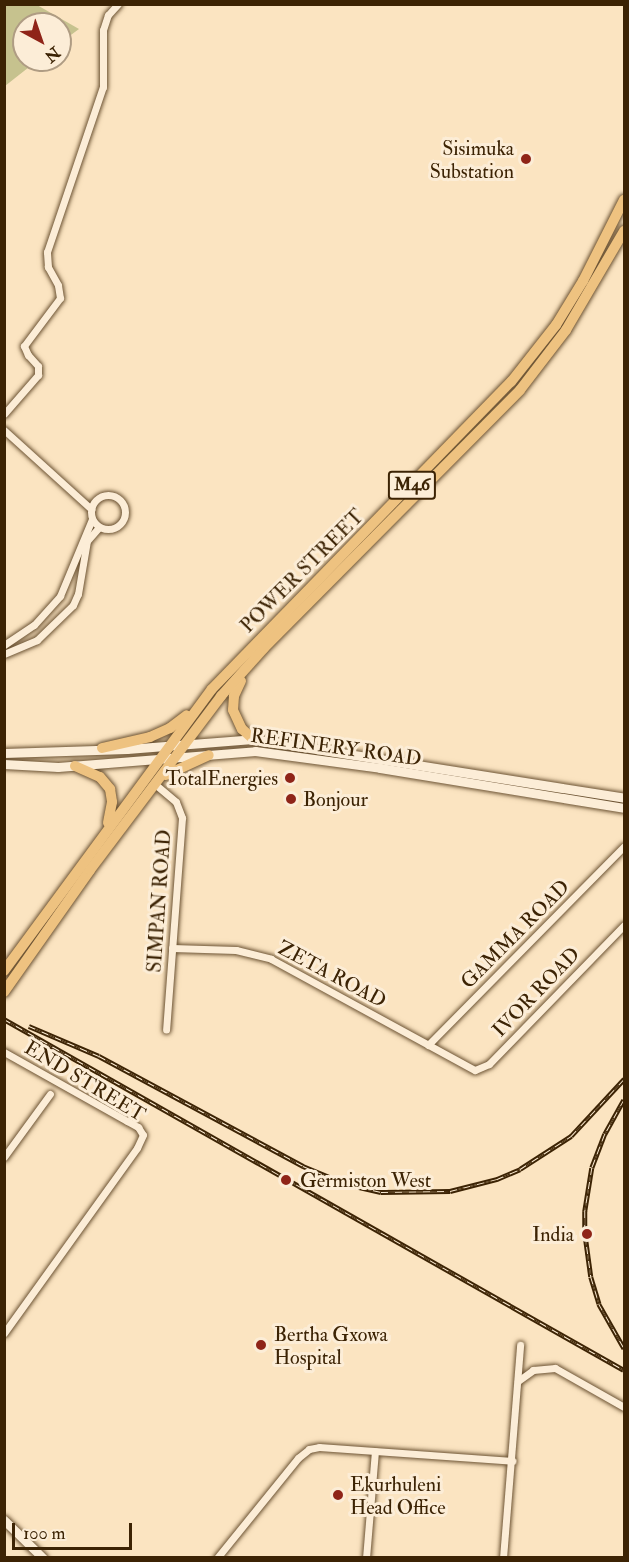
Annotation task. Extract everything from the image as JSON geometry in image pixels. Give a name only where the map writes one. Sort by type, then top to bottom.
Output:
[{"type":"main road","name":"POWER STREET","points":[[4,971],[40,931],[158,782],[221,696],[418,487],[511,382],[556,325],[584,281],[624,200]]},
{"type":"main road","name":"POWER STREET","points":[[4,992],[40,931],[106,829],[196,709],[257,642],[520,390],[566,330],[624,231]]},
{"type":"main road","points":[[556,325],[566,330]]},
{"type":"main road","points":[[254,739],[238,723],[232,702],[236,688],[264,648]]},
{"type":"main road","points":[[102,748],[150,737],[170,728],[196,709]]},
{"type":"main road","name":"REFINERY ROAD","points":[[4,753],[102,748],[127,749],[254,739],[624,798]]},
{"type":"main road","name":"REFINERY ROAD","points":[[4,764],[75,766],[258,752],[380,768],[432,779],[624,808]]},
{"type":"main road","points":[[158,782],[180,766],[209,755]]},
{"type":"main road","points":[[75,766],[100,777],[110,789],[111,812],[106,829]]},
{"type":"main road","points":[[432,779],[435,768]]},
{"type":"main road","points":[[488,788],[489,777]]},
{"type":"main road","points":[[538,795],[540,784]]},
{"type":"main road","points":[[4,1520],[43,1557]]},
{"type":"street","points":[[4,414],[38,375],[39,366],[27,355],[24,346],[60,298],[58,285],[48,267],[47,252],[103,87],[103,30],[108,15],[118,4]]},
{"type":"street","points":[[4,430],[91,509]]},
{"type":"street","points":[[4,645],[37,622],[65,588],[79,545],[92,519],[91,509],[97,500],[107,496],[118,499],[123,507],[124,516],[119,525],[109,529],[99,527],[92,519]]},
{"type":"street","points":[[4,654],[37,640],[73,605],[87,541],[99,527]]},
{"type":"street","points":[[37,622],[47,632]]},
{"type":"street","name":"SIMPAN ROAD","points":[[158,782],[176,802],[182,818],[166,1029]]},
{"type":"street","name":"GAMMA ROAD","points":[[428,1045],[624,846]]},
{"type":"street","name":"IVOR ROAD","points":[[465,1066],[475,1070],[489,1064],[624,924]]},
{"type":"street","name":"ZETA ROAD","points":[[172,948],[236,950],[271,958],[465,1066]]},
{"type":"street","name":"END STREET","points":[[4,1052],[138,1127],[143,1135],[142,1140],[4,1333]]},
{"type":"street","points":[[4,1157],[50,1094]]},
{"type":"street","points":[[503,1557],[520,1345]]},
{"type":"street","points":[[518,1381],[533,1370],[555,1368],[624,1407]]},
{"type":"street","points":[[217,1557],[306,1450],[319,1447],[512,1461]]},
{"type":"street","points":[[366,1557],[375,1451]]},
{"type":"street","points":[[213,1557],[224,1547]]},
{"type":"shaded area","points":[[5,4],[37,5],[49,12],[12,12],[12,72],[23,72],[5,86]]},
{"type":"shaded area","points":[[72,25],[79,29],[72,34]]},
{"type":"railway","points":[[4,1019],[624,1370]]},
{"type":"railway","points":[[29,1026],[99,1056],[303,1166],[346,1184],[381,1192],[450,1191],[497,1179],[520,1169],[571,1136],[624,1079]]},
{"type":"railway","points":[[624,1100],[605,1134],[592,1168],[585,1211],[585,1233],[591,1277],[599,1304],[624,1348]]},
{"type":"place","name":"Sisimuka Substation","points":[[526,159]]},
{"type":"place","name":"TotalEnergies","points":[[290,778]]},
{"type":"place","name":"Bonjour","points":[[291,799]]},
{"type":"place","name":"Germiston West","points":[[286,1180]]},
{"type":"place","name":"India","points":[[587,1234]]},
{"type":"place","name":"Bertha Gxowa Hospital","points":[[261,1345]]},
{"type":"place","name":"Ekurhuleni Head Office","points":[[338,1495]]}]
